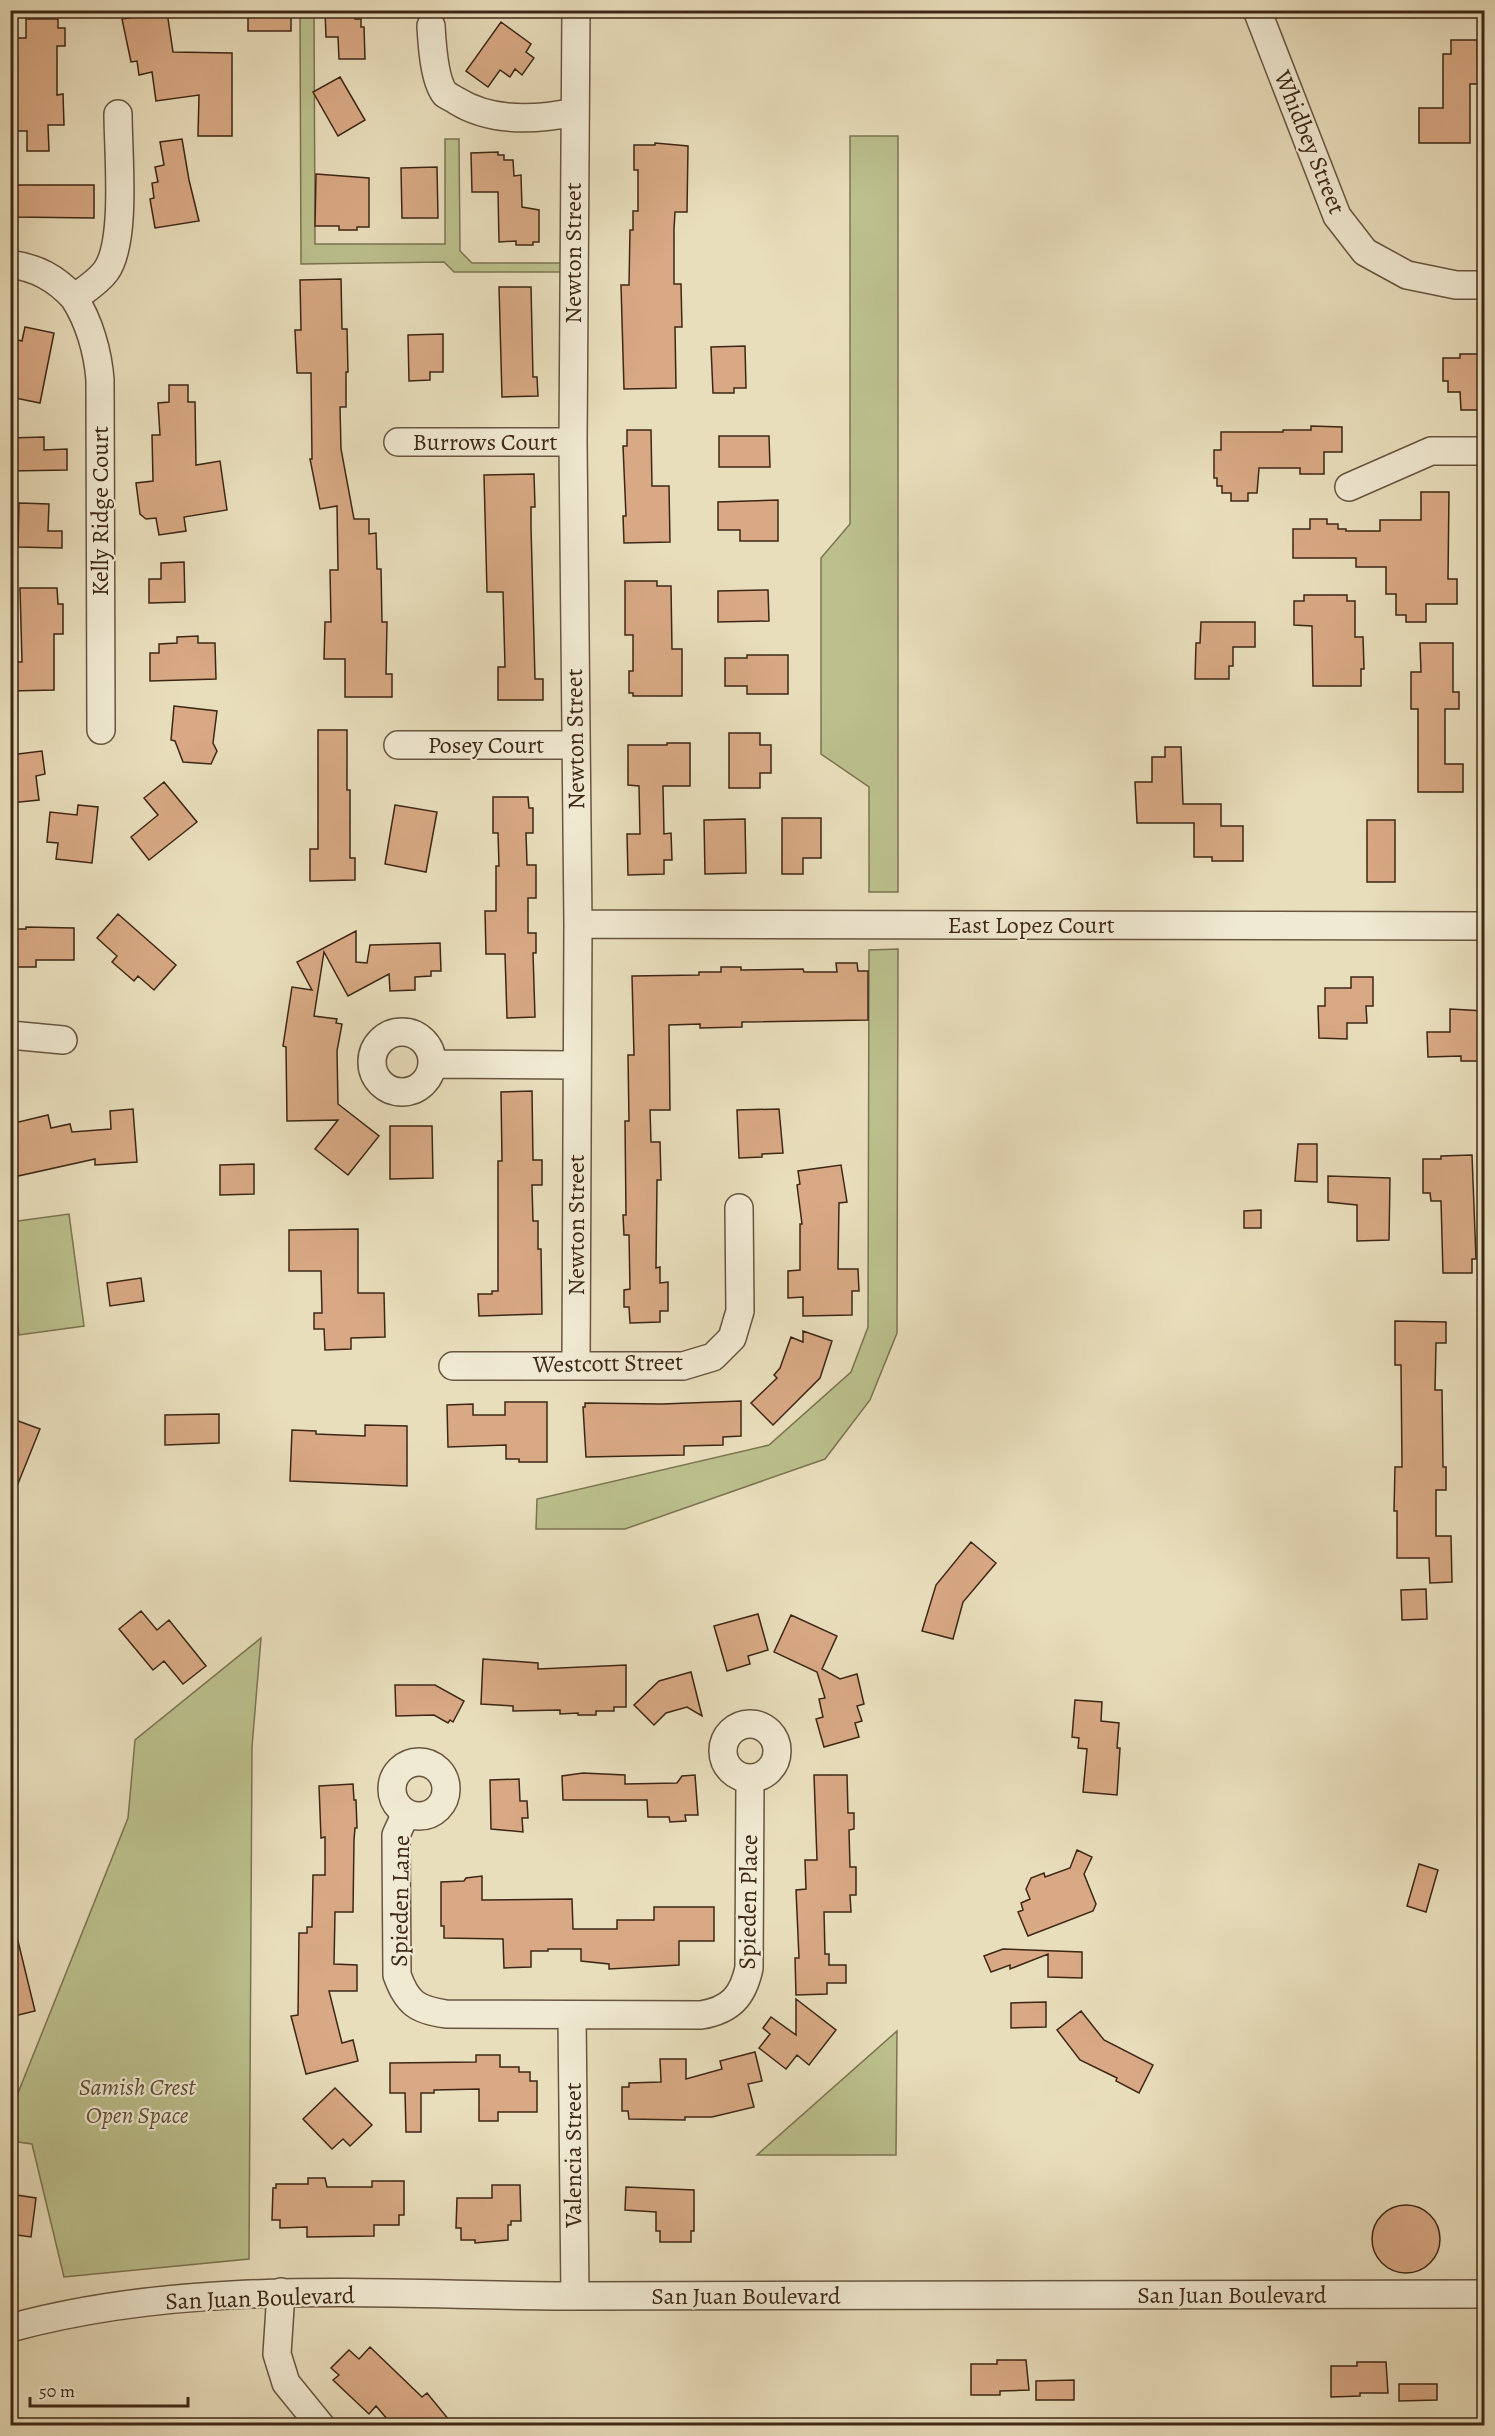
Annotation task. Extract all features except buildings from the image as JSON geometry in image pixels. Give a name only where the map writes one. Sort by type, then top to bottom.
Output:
[{"type":"street","name":"Newton Street","points":[[576,10],[573,442],[578,924],[576,1365]]},
{"type":"street","name":"Whidbey Street","points":[[1257,10],[1337,216],[1365,252],[1407,275],[1456,285],[1485,285]]},
{"type":"street","points":[[431,26],[434,63],[445,93],[471,109],[494,115],[545,118],[575,112]]},
{"type":"street","points":[[10,264],[36,270],[51,277],[74,298],[106,272],[118,242],[118,114]]},
{"type":"street","name":"Kelly Ridge Court","points":[[74,298],[94,344],[100,380],[101,730]]},
{"type":"street","name":"Burrows Court","points":[[398,442],[573,442]]},
{"type":"street","points":[[1349,487],[1431,451],[1485,451]]},
{"type":"street","name":"Posey Court","points":[[398,745],[575,745]]},
{"type":"street","name":"East Lopez Court","points":[[578,924],[1485,926]]},
{"type":"street","points":[[10,1035],[63,1040]]},
{"type":"street","points":[[432,1064],[576,1065]]},
{"type":"street","name":"Westcott Street","points":[[453,1366],[683,1366],[713,1357],[732,1338],[740,1311],[738,1208]]},
{"type":"street","name":"Spieden Place","points":[[572,2015],[718,2013],[739,1995],[746,1982],[749,1968],[750,1778]]},
{"type":"street","name":"Spieden Lane","points":[[406,1813],[396,1835],[397,1975],[403,1990],[414,2005],[430,2012],[446,2014],[572,2015]]},
{"type":"street","name":"Valencia Street","points":[[572,2015],[575,2296]]},
{"type":"street","points":[[281,2292],[277,2354],[286,2384],[321,2426]]},
{"type":"street","name":"San Juan Boulevard","points":[[10,2328],[115,2307],[228,2294],[281,2292],[575,2296],[1485,2294]]},
{"type":"green space","points":[[300,11],[314,11],[315,244],[445,244],[445,139],[459,139],[460,251],[472,263],[561,263],[561,272],[454,272],[444,262],[301,264]]},
{"type":"green space","points":[[850,136],[898,136],[898,892],[869,892],[869,787],[821,754],[821,558],[850,524]]},
{"type":"green space","points":[[898,949],[897,1333],[870,1400],[825,1459],[625,1529],[536,1529],[537,1499],[769,1445],[851,1372],[868,1327],[869,950]]},
{"type":"green space","points":[[69,1214],[84,1326],[19,1335],[11,1272],[11,1222]]},
{"type":"green space","name":"Samish Crest Open Space","points":[[261,1638],[252,1747],[249,2259],[64,2277],[32,2144],[11,2141],[11,2098],[16,2098],[128,1818],[135,1740]]},
{"type":"green space","points":[[897,2031],[896,2155],[757,2155]]}]
